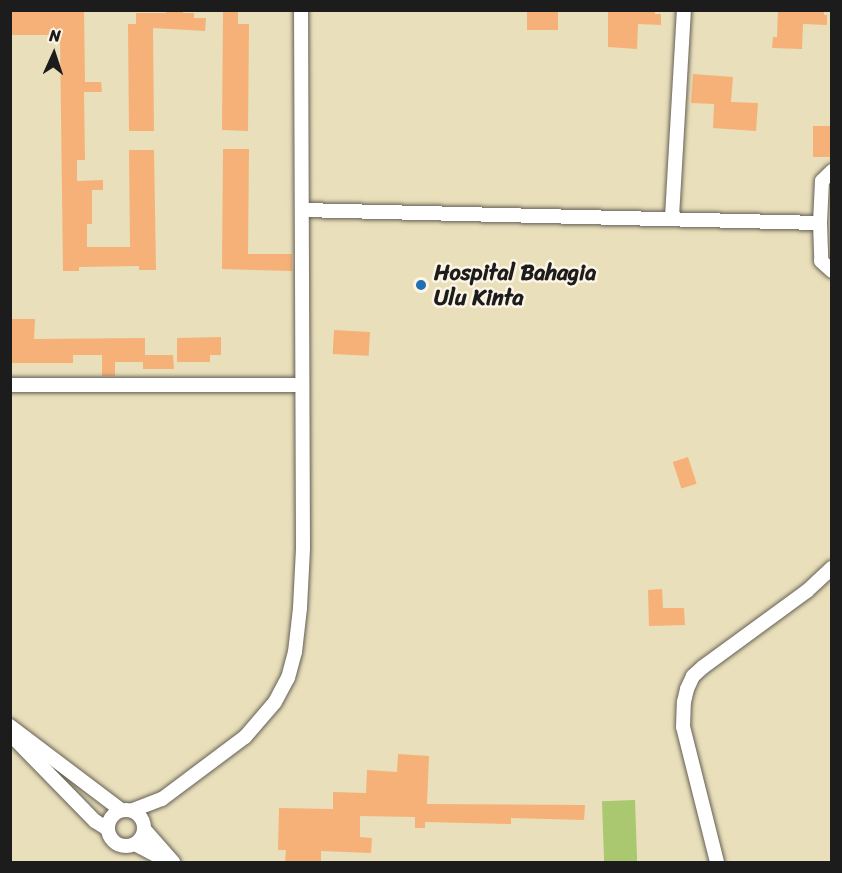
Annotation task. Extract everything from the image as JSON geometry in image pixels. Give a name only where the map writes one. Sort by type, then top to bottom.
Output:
[{"type":"street","points":[[135,844],[162,800],[245,737],[276,702],[288,678],[295,652],[303,548],[301,10]]},
{"type":"street","points":[[672,217],[684,10]]},
{"type":"street","points":[[831,171],[822,181],[820,223],[821,261],[831,271]]},
{"type":"street","points":[[302,210],[672,217],[820,223]]},
{"type":"street","points":[[10,385],[302,385]]},
{"type":"street","points":[[717,862],[683,727],[687,689],[693,676],[703,667],[807,591],[831,568]]},
{"type":"street","points":[[10,726],[127,810],[138,813],[145,827],[171,862]]},
{"type":"street","points":[[10,734],[95,821],[108,829],[116,843],[126,846],[135,844],[171,862]]},
{"type":"street","points":[[108,829],[111,817],[162,800]]},
{"type":"green space","points":[[635,800],[637,862],[604,862],[602,801]]},
{"type":"building","points":[[84,10],[85,82],[101,82],[102,92],[84,92],[85,160],[77,160],[77,181],[103,180],[103,190],[92,190],[92,224],[87,224],[87,247],[130,247],[129,150],[154,150],[156,270],[139,270],[139,266],[79,267],[79,271],[63,271],[60,35],[10,35],[10,12]]},
{"type":"building","points":[[166,10],[183,10],[183,13],[194,13],[194,18],[206,18],[205,31],[153,28],[154,131],[129,131],[128,24],[136,24],[136,13],[166,13]]},
{"type":"building","points":[[527,10],[558,10],[558,30],[527,30]]},
{"type":"building","points":[[608,10],[655,10],[655,14],[661,14],[661,25],[638,24],[637,49],[608,47]]},
{"type":"building","points":[[778,10],[824,10],[824,15],[827,15],[827,25],[803,24],[802,49],[772,48],[773,37],[777,37]]},
{"type":"building","points":[[223,12],[238,12],[238,24],[249,24],[248,131],[222,130]]},
{"type":"building","points":[[693,74],[733,77],[731,102],[758,103],[756,131],[713,128],[714,104],[691,103]]},
{"type":"building","points":[[813,126],[831,126],[831,157],[813,157]]},
{"type":"building","points":[[223,149],[249,149],[248,254],[292,254],[292,271],[222,269]]},
{"type":"building","points":[[10,319],[35,319],[34,339],[145,338],[145,355],[173,355],[174,369],[143,369],[143,362],[115,362],[115,376],[102,376],[102,355],[73,355],[73,363],[10,363]]},
{"type":"building","points":[[334,330],[370,332],[369,356],[333,354]]},
{"type":"building","points":[[221,337],[221,355],[210,355],[210,362],[177,362],[177,338]]},
{"type":"building","points":[[688,457],[697,484],[681,489],[673,462]]},
{"type":"building","points":[[662,589],[663,608],[684,608],[685,625],[649,626],[648,590]]},
{"type":"building","points":[[398,754],[429,756],[427,804],[585,805],[584,820],[511,818],[511,824],[425,822],[425,828],[415,828],[415,817],[360,816],[360,837],[372,838],[371,853],[321,851],[321,862],[285,862],[286,850],[278,850],[279,808],[333,809],[333,792],[366,793],[367,770],[397,772]]},
{"type":"place","name":"Hospital Bahagia Ulu Kinta","points":[[421,285]]}]
